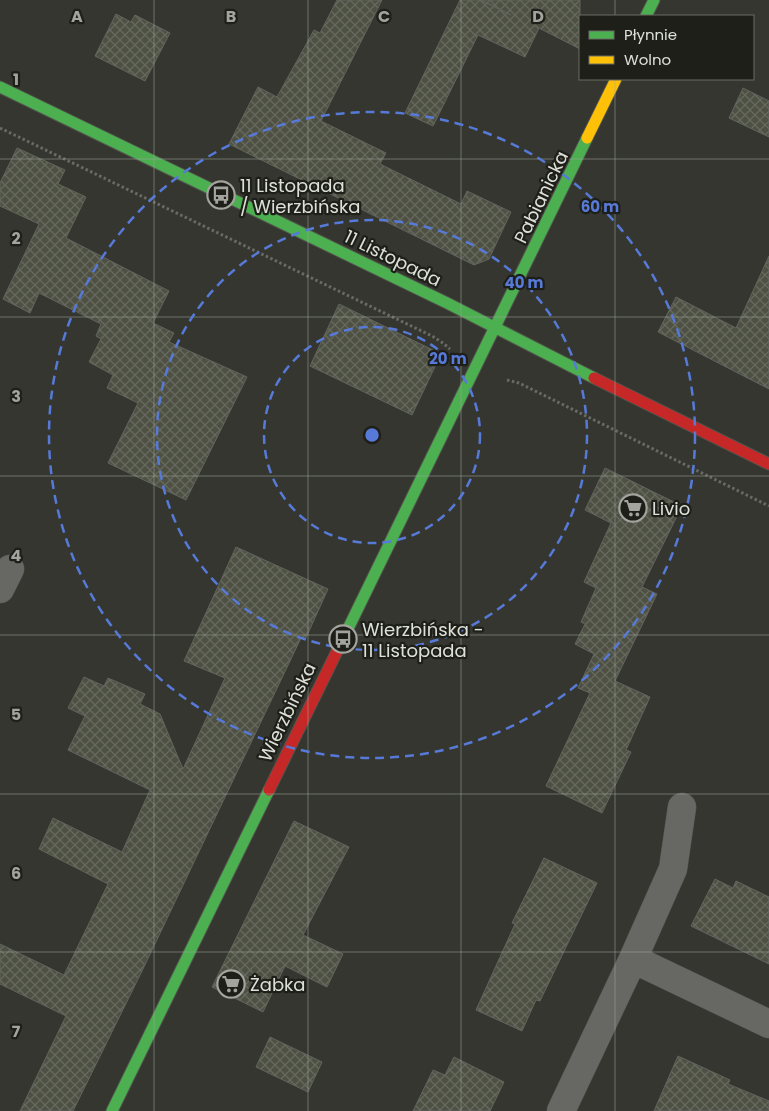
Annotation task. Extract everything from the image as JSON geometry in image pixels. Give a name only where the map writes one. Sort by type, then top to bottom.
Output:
[{"type":"street","points":[[646,15],[654,0]]},
{"type":"street","name":"Pabianicka","points":[[496,329],[616,80]]},
{"type":"street","name":"11 Listopada","points":[[0,87],[447,303],[769,464]]},
{"type":"street","name":"Wierzbińska","points":[[112,1111],[317,690],[496,329]]},
{"type":"street","points":[[561,1111],[633,959],[673,869],[682,808]]},
{"type":"street","points":[[633,959],[769,1024]]},
{"type":"path","points":[[0,128],[432,336],[450,349],[452,357],[476,370],[500,380],[519,383],[769,506]]},
{"type":"building","points":[[337,0],[382,0],[321,121],[386,153],[380,164],[461,204],[467,191],[511,212],[489,259],[474,265],[229,144],[258,87],[277,97],[314,30],[320,33]]},
{"type":"building","points":[[460,0],[580,0],[579,48],[539,28],[525,57],[478,35],[433,126],[405,113]]},
{"type":"building","points":[[116,14],[131,22],[135,15],[170,33],[145,81],[95,56]]},
{"type":"building","points":[[743,88],[769,101],[769,137],[729,118]]},
{"type":"building","points":[[17,148],[65,170],[58,184],[86,197],[66,238],[169,291],[153,323],[174,333],[169,342],[247,377],[186,500],[108,463],[138,403],[107,388],[113,375],[89,362],[101,339],[96,336],[101,324],[39,293],[30,313],[3,299],[39,224],[0,206],[0,183]]},
{"type":"building","points":[[769,256],[769,389],[658,332],[676,297],[736,328]]},
{"type":"building","points":[[339,304],[441,354],[412,415],[310,366]]},
{"type":"building","points":[[605,468],[682,506],[642,587],[657,594],[615,681],[650,697],[626,750],[631,752],[602,813],[546,786],[590,693],[578,688],[594,654],[575,644],[585,624],[581,622],[596,588],[584,582],[611,523],[585,510]]},
{"type":"building","points":[[236,547],[328,589],[305,640],[301,638],[73,1111],[20,1111],[66,1016],[0,984],[0,944],[64,975],[108,884],[39,849],[53,818],[122,852],[150,790],[68,750],[85,716],[68,708],[84,677],[104,686],[108,678],[145,694],[140,704],[160,714],[183,769],[225,678],[184,661]]},
{"type":"building","points":[[294,821],[349,847],[303,935],[343,954],[327,987],[285,966],[263,1012],[212,987]]},
{"type":"building","points":[[544,858],[597,883],[540,1001],[536,1000],[522,1031],[476,1010],[515,924],[512,923]]},
{"type":"building","points":[[715,879],[733,888],[736,881],[769,897],[769,964],[691,926]]},
{"type":"building","points":[[270,1037],[322,1062],[308,1092],[256,1067]]},
{"type":"building","points":[[678,1056],[730,1080],[728,1084],[769,1101],[769,1111],[654,1111]]},
{"type":"building","points":[[454,1057],[504,1082],[490,1111],[413,1111],[433,1070],[445,1075]]},
{"type":"traffic: fast","points":[[646,15],[654,0]]},
{"type":"traffic: fast","points":[[0,87],[447,303],[594,378]]},
{"type":"traffic: fast","points":[[343,639],[587,138]]},
{"type":"traffic: fast","points":[[112,1111],[269,790]]},
{"type":"traffic: slow","points":[[587,138],[616,80]]},
{"type":"traffic: jam","points":[[594,378],[769,464]]},
{"type":"traffic: jam","points":[[269,790],[343,639]]},
{"type":"place","name":"11 Listopada / Wierzbińska","points":[[221,195]]},
{"type":"place","name":"Livio","points":[[633,508]]},
{"type":"place","name":"Wierzbińska - 11 Listopada","points":[[343,639]]},
{"type":"place","name":"Żabka","points":[[231,984]]}]
